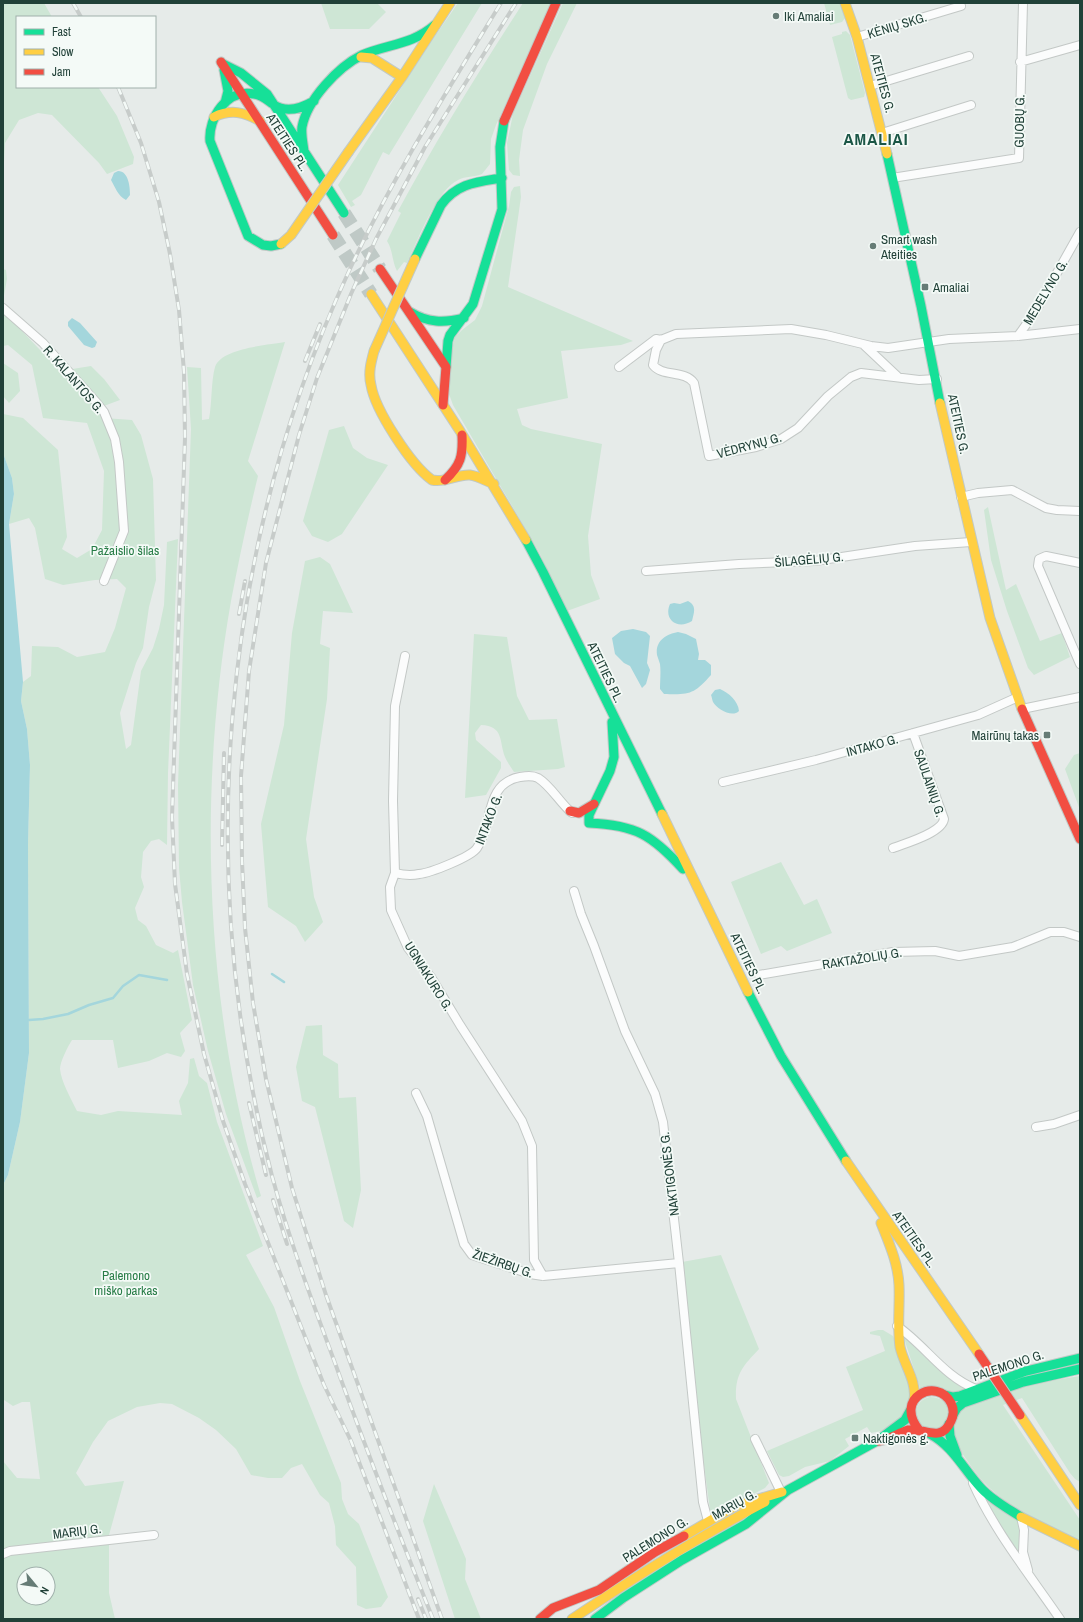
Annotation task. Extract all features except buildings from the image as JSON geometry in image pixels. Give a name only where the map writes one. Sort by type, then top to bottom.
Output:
[{"type":"main road","points":[[314,101],[297,110],[276,106],[268,99],[259,95],[250,93],[242,94],[225,103],[213,118],[209,129],[210,141],[248,236],[253,241],[266,246],[281,244],[291,235],[402,77],[450,3]]},
{"type":"main road","points":[[443,405],[448,341],[450,335],[473,304],[502,209],[503,195],[500,146],[505,116],[556,3]]},
{"type":"main road","name":"ATEITIES G.","points":[[845,3],[857,37],[882,133],[937,379],[944,424],[971,542],[992,624],[1022,709],[1080,839]]},
{"type":"main road","points":[[305,152],[302,138],[302,126],[314,101],[342,68],[357,58],[422,36],[436,25]]},
{"type":"main road","points":[[357,58],[372,58],[402,77]]},
{"type":"main road","points":[[221,62],[228,91],[225,103]]},
{"type":"main road","name":"ATEITIES PL.","points":[[221,62],[333,235]]},
{"type":"main road","name":"ATEITIES PL.","points":[[221,62],[253,82],[267,94],[344,213]]},
{"type":"main road","points":[[213,118],[221,113],[235,111],[248,114],[260,121]]},
{"type":"main road","points":[[494,484],[470,475],[445,480],[432,480],[420,471],[374,399],[370,385],[370,374],[374,351],[441,205],[452,191],[469,184],[502,178]]},
{"type":"main road","points":[[380,269],[446,367]]},
{"type":"main road","name":"ATEITIES PL.","points":[[371,294],[494,484],[531,550],[694,882],[782,1056],[817,1117],[872,1201],[979,1354],[1080,1505]]},
{"type":"main road","points":[[406,309],[421,319],[434,323],[452,322],[464,318]]},
{"type":"main road","points":[[445,480],[452,474],[461,462],[463,454],[462,435]]},
{"type":"main road","points":[[610,710],[614,742],[614,757],[610,771],[594,804],[589,822],[624,826],[641,832],[657,842],[694,882]]},
{"type":"main road","points":[[570,811],[579,813],[594,804]]},
{"type":"main road","points":[[872,1201],[889,1242],[897,1270],[899,1291],[897,1326],[902,1353],[916,1389],[910,1411],[912,1422],[919,1430],[937,1436],[990,1496],[1021,1517],[1080,1546]]},
{"type":"main road","name":"PALEMONO G.","points":[[945,1396],[960,1396],[1026,1372],[1080,1358]]},
{"type":"main road","name":"PALEMONO G.","points":[[953,1415],[957,1408],[963,1403],[1023,1382],[1080,1369]]},
{"type":"main road","points":[[914,1400],[920,1394],[928,1391],[937,1392],[945,1396],[951,1404],[953,1415],[949,1424],[948,1432],[958,1459]]},
{"type":"main road","name":"PALEMONO G.","points":[[540,1619],[553,1608],[599,1590],[655,1552],[736,1506],[785,1491],[877,1441],[905,1420],[910,1411]]},
{"type":"main road","points":[[930,1434],[941,1432],[949,1424]]},
{"type":"main road","name":"PALEMONO G.","points":[[877,1441],[894,1437],[911,1430],[919,1430]]},
{"type":"main road","points":[[1061,1475],[1080,1486]]},
{"type":"main road","name":"PALEMONO G.","points":[[595,1619],[623,1598],[670,1568],[746,1524],[785,1491]]},
{"type":"main road","name":"MARIŲ G.","points":[[572,1619],[639,1575],[785,1491]]},
{"type":"street","name":"GUOBŲ G.","points":[[892,178],[1019,158],[1020,62],[1023,3]]},
{"type":"street","name":"KĖNIŲ SKG.","points":[[857,37],[961,6]]},
{"type":"street","points":[[1020,62],[1080,45]]},
{"type":"street","points":[[870,86],[969,56]]},
{"type":"street","points":[[882,133],[971,105]]},
{"type":"street","name":"MEDELYNO G.","points":[[619,367],[656,340],[661,340],[676,334],[791,329],[888,348],[949,339],[1018,336],[1035,312],[1080,232]]},
{"type":"street","name":"R. KALANTOS G.","points":[[3,308],[43,343],[104,412],[115,439],[119,462],[124,531],[104,581]]},
{"type":"street","points":[[1018,336],[1080,329]]},
{"type":"street","name":"VĖDRYNŲ G.","points":[[661,340],[656,350],[653,365],[664,371],[687,377],[694,383],[709,456],[756,446],[780,439],[798,428],[828,396],[851,377],[862,373],[919,380],[937,379]]},
{"type":"street","points":[[864,344],[898,377]]},
{"type":"street","points":[[961,497],[978,493],[1012,490],[1046,508],[1080,511]]},
{"type":"street","name":"ŠILAGĖLIŲ G.","points":[[646,571],[739,564],[815,561],[915,546],[971,542]]},
{"type":"street","points":[[1080,563],[1046,556],[1039,559],[1038,566],[1080,664]]},
{"type":"street","name":"UGNIAKURO G.","points":[[405,656],[395,706],[393,801],[395,873],[390,887],[391,910],[408,948],[431,977],[522,1121],[528,1135],[532,1146],[534,1260],[544,1276]]},
{"type":"street","name":"INTAKO G.","points":[[723,782],[816,760],[978,715],[1000,707],[1018,697]]},
{"type":"street","points":[[1022,709],[1080,697]]},
{"type":"street","name":"SAULAINIŲ G.","points":[[893,848],[937,830],[944,822],[913,733]]},
{"type":"street","name":"INTAKO G.","points":[[395,873],[406,876],[421,874],[469,856],[476,850],[481,842],[493,800],[498,790],[506,782],[517,777],[528,775],[538,778],[578,818],[589,822]]},
{"type":"street","name":"NAKTIGONĖS G.","points":[[574,891],[581,914],[625,1031],[655,1094],[662,1122],[679,1263],[703,1502],[708,1521]]},
{"type":"street","name":"RAKTAŽOLIŲ G.","points":[[759,975],[893,952],[935,951],[959,956],[1013,947],[1050,932],[1064,932],[1080,937]]},
{"type":"street","name":"ŽIEŽIRBŲ G.","points":[[416,1093],[427,1116],[464,1244],[472,1255],[523,1272],[544,1276],[679,1263]]},
{"type":"street","points":[[1036,1127],[1054,1124],[1080,1115]]},
{"type":"street","points":[[897,1326],[963,1383],[976,1389]]},
{"type":"street","points":[[755,1439],[785,1491]]},
{"type":"street","points":[[970,1475],[980,1499],[1019,1562],[1030,1575],[1060,1619]]},
{"type":"street","points":[[1021,1517],[1024,1530],[1023,1552],[1030,1575]]},
{"type":"street","name":"MARIŲ G.","points":[[3,1554],[10,1551],[154,1535]]},
{"type":"green space","points":[[3,3],[44,3],[51,16],[16,16],[16,88],[99,88],[117,116],[134,157],[133,164],[107,174],[99,163],[52,115],[38,113],[19,120],[5,143],[3,181]]},
{"type":"green space","points":[[321,3],[377,3],[386,12],[369,29],[330,29]]},
{"type":"green space","points":[[458,3],[482,3],[389,155],[383,152],[361,195],[352,201],[355,205],[351,207],[338,185]]},
{"type":"green space","points":[[523,3],[551,3],[496,125],[491,139],[490,164],[482,174],[458,180],[442,194],[428,217],[407,263],[404,262],[397,271],[387,241],[401,213],[398,211],[458,106]]},
{"type":"green space","points":[[563,3],[577,3],[547,64],[523,130],[519,160],[520,176],[513,175],[509,170],[507,143],[513,114]]},
{"type":"green space","points":[[824,3],[840,3],[845,18],[842,22],[830,25]]},
{"type":"green space","points":[[846,31],[850,35],[865,93],[864,97],[851,100],[848,98],[832,37]]},
{"type":"green space","points":[[520,186],[521,197],[508,287],[633,341],[621,345],[561,351],[568,398],[517,409],[522,425],[531,429],[602,444],[588,536],[591,575],[600,599],[567,611],[539,552],[453,405],[449,394],[452,350],[455,337],[475,320],[482,306],[509,206],[511,192],[514,187]]},
{"type":"green space","points":[[3,269],[6,270],[7,279],[3,301]]},
{"type":"green space","points":[[3,311],[60,371],[91,366],[104,379],[120,400],[101,407],[104,418],[132,420],[141,435],[153,479],[156,580],[149,607],[143,648],[136,663],[120,713],[126,749],[131,745],[141,671],[153,648],[164,605],[167,542],[178,539],[168,773],[167,845],[159,839],[151,841],[143,852],[141,877],[144,887],[135,908],[138,920],[146,926],[156,945],[173,953],[178,950],[192,1020],[180,1033],[185,1051],[181,1057],[167,1053],[149,1061],[118,1068],[113,1040],[72,1040],[64,1054],[60,1066],[62,1079],[77,1111],[101,1115],[118,1111],[182,1115],[179,1101],[188,1083],[190,1059],[194,1058],[199,1076],[207,1083],[217,1122],[263,1246],[246,1255],[274,1307],[300,1381],[341,1483],[342,1499],[348,1514],[359,1524],[388,1597],[381,1607],[366,1609],[357,1605],[356,1567],[336,1545],[335,1526],[329,1503],[320,1495],[302,1464],[291,1468],[282,1478],[268,1478],[251,1475],[236,1449],[216,1430],[199,1418],[172,1404],[160,1403],[137,1407],[108,1421],[93,1442],[76,1473],[85,1486],[124,1481],[109,1535],[109,1593],[115,1619],[3,1619],[3,1461],[17,1478],[40,1479],[30,1402],[22,1402],[13,1406],[4,1400],[3,1397],[3,1185],[8,1175],[20,1122],[29,1053],[28,844],[30,765],[27,729],[21,701],[23,682],[31,676],[32,646],[58,647],[77,657],[105,652],[115,628],[126,588],[117,579],[95,580],[63,585],[45,579],[35,528],[29,518],[9,524],[14,494],[12,478],[3,453],[3,414],[23,418],[58,450],[67,537],[62,549],[77,558],[92,549],[102,530],[104,471],[87,423],[43,418],[32,365],[8,345],[3,346]]},
{"type":"green space","points":[[285,342],[248,461],[258,476],[231,601],[220,674],[213,749],[211,825],[212,900],[218,976],[228,1051],[242,1124],[261,1196],[257,1198],[226,1114],[208,1051],[193,985],[179,868],[178,785],[191,429],[187,367],[201,368],[202,420],[209,419],[215,367],[219,361],[226,356],[246,348]]},
{"type":"green space","points":[[3,363],[18,373],[20,391],[9,403],[3,396]]},
{"type":"green space","points":[[344,426],[353,448],[367,458],[388,465],[342,534],[328,542],[312,536],[303,521],[329,430]]},
{"type":"green space","points":[[988,507],[1006,590],[1016,584],[1040,641],[1062,633],[1070,657],[1034,675],[1028,668],[1007,611],[991,560],[984,510]]},
{"type":"green space","points":[[320,557],[330,564],[353,613],[323,611],[320,644],[330,648],[327,699],[306,839],[314,897],[323,922],[305,942],[296,926],[268,907],[261,824],[284,725],[292,633],[305,561]]},
{"type":"green space","points":[[474,634],[507,637],[517,696],[529,720],[557,719],[565,767],[558,769],[514,772],[505,757],[497,731],[494,728],[481,725],[475,733],[476,740],[501,762],[501,768],[486,795],[465,798]]},
{"type":"green space","points":[[1080,753],[1080,810],[1065,769],[1074,755]]},
{"type":"green space","points":[[781,862],[804,905],[817,899],[832,933],[787,951],[781,946],[761,954],[731,882]]},
{"type":"green space","points":[[322,1025],[323,1055],[338,1064],[339,1098],[356,1097],[361,1190],[353,1228],[344,1221],[315,1107],[302,1101],[296,1067],[306,1026]]},
{"type":"green space","points":[[721,1255],[759,1349],[741,1371],[737,1383],[736,1399],[769,1483],[765,1488],[715,1514],[710,1510],[699,1427],[682,1262]]},
{"type":"green space","points":[[883,1330],[893,1336],[912,1389],[905,1417],[881,1431],[871,1433],[867,1427],[845,1439],[849,1446],[830,1461],[805,1467],[789,1476],[783,1477],[779,1475],[767,1451],[863,1410],[846,1367],[885,1351],[880,1336],[870,1334],[870,1332]]},
{"type":"green space","points":[[903,1335],[926,1358],[967,1389],[963,1392],[921,1391]]},
{"type":"green space","points":[[1080,1376],[1080,1482],[1070,1473],[1022,1398],[1003,1405],[1080,1520],[1080,1542],[1014,1507],[990,1489],[960,1450],[955,1438],[954,1427],[958,1415],[962,1409],[1025,1385]]},
{"type":"green space","points":[[930,1397],[942,1400],[945,1403],[948,1410],[948,1415],[944,1426],[927,1431],[915,1419],[916,1411],[920,1402]]},
{"type":"green space","points":[[434,1484],[466,1559],[465,1579],[481,1619],[455,1619],[423,1521]]},
{"type":"green space","points":[[983,1498],[1019,1521],[1021,1527],[1022,1561]]},
{"type":"water","points":[[118,171],[125,174],[128,180],[130,195],[126,200],[119,194],[111,180],[114,173]]},
{"type":"water","points":[[72,318],[80,323],[97,342],[95,347],[92,348],[84,345],[68,326],[68,322]]},
{"type":"water","points":[[3,453],[12,478],[14,494],[9,524],[23,682],[21,701],[27,729],[30,765],[28,844],[29,1053],[20,1122],[8,1175],[3,1185]]},
{"type":"water","points":[[688,601],[694,607],[692,621],[687,624],[677,624],[673,622],[670,619],[668,610],[670,604],[680,604]]},
{"type":"water","points":[[633,629],[646,632],[650,636],[647,663],[650,670],[646,684],[642,688],[630,666],[624,663],[615,654],[612,638],[621,631]]},
{"type":"water","points":[[678,632],[696,639],[699,654],[698,660],[705,660],[711,665],[711,675],[696,690],[680,694],[664,694],[660,689],[660,664],[657,650],[662,639],[669,634]]},
{"type":"water","points":[[720,689],[732,698],[737,704],[739,711],[733,714],[725,712],[715,705],[711,695],[715,690]]},
{"type":"waterway","points":[[272,974],[284,982]]},
{"type":"waterway","points":[[29,1020],[68,1014],[89,1005],[113,998],[123,986],[139,975],[167,980]]},
{"type":"tunnel","points":[[344,213],[380,269]]},
{"type":"tunnel","points":[[333,235],[371,294]]},
{"type":"railway","points":[[73,3],[80,16]]},
{"type":"railway","points":[[433,1619],[395,1523],[318,1316],[293,1247],[272,1176],[248,1063],[233,948],[228,832],[232,717],[247,602],[271,489],[305,378],[349,271],[383,202],[421,135],[501,3]]},
{"type":"railway","points":[[442,1619],[326,1295],[292,1188],[266,1079],[253,1003],[245,928],[242,861],[241,776],[249,671],[266,563],[299,435],[317,378],[351,294],[376,239],[425,147],[516,3]]},
{"type":"railway","points":[[118,88],[141,143],[159,202],[170,254],[179,310],[184,372],[185,438],[172,817],[175,884],[187,974],[204,1054],[223,1121],[245,1184],[324,1385],[351,1441],[419,1619]]},
{"type":"railway","points":[[305,361],[320,324]]},
{"type":"railway","points":[[239,614],[245,581]]},
{"type":"railway","points":[[222,845],[224,753]]},
{"type":"railway","points":[[249,1103],[266,1175]]},
{"type":"railway","points":[[273,1200],[287,1244]]},
{"type":"railway","points":[[418,1599],[426,1619]]},
{"type":"traffic: fast","points":[[304,151],[302,127],[305,117],[317,96],[334,76],[353,60],[362,55],[418,37],[435,25]]},
{"type":"traffic: fast","points":[[223,64],[241,73],[267,94],[344,213]]},
{"type":"traffic: fast","points":[[224,70],[228,91],[225,103]]},
{"type":"traffic: fast","points":[[281,244],[271,246],[263,245],[248,236],[210,141],[212,123],[216,114],[228,100],[244,93],[260,95],[283,109],[299,108],[314,101]]},
{"type":"traffic: fast","points":[[446,367],[448,341],[450,335],[473,304],[502,209],[500,147],[504,121]]},
{"type":"traffic: fast","points":[[887,154],[921,306],[940,403]]},
{"type":"traffic: fast","points":[[415,259],[441,205],[447,198],[461,188],[476,182],[502,178]]},
{"type":"traffic: fast","points":[[410,312],[417,316],[436,321],[450,321],[464,318]]},
{"type":"traffic: fast","points":[[526,540],[662,814]]},
{"type":"traffic: fast","points":[[612,722],[614,757],[610,771],[589,815],[589,823],[619,826],[642,834],[662,848],[683,869]]},
{"type":"traffic: fast","points":[[748,992],[781,1056],[846,1161]]},
{"type":"traffic: fast","points":[[945,1395],[953,1397],[960,1396],[1026,1371],[1080,1358]]},
{"type":"traffic: fast","points":[[953,1415],[957,1408],[963,1403],[1023,1382],[1080,1369]]},
{"type":"traffic: fast","points":[[595,1619],[623,1598],[682,1560],[746,1524],[788,1490],[877,1441],[905,1420],[910,1411]]},
{"type":"traffic: fast","points":[[949,1424],[950,1436],[957,1455]]},
{"type":"traffic: fast","points":[[930,1434],[952,1452],[985,1492],[1000,1504],[1021,1517]]},
{"type":"traffic: slow","points":[[349,151],[402,77],[450,3]]},
{"type":"traffic: slow","points":[[845,3],[857,37],[887,154]]},
{"type":"traffic: slow","points":[[361,57],[372,58],[402,77]]},
{"type":"traffic: slow","points":[[214,117],[232,112],[248,115],[260,121]]},
{"type":"traffic: slow","points":[[281,244],[291,235],[349,151]]},
{"type":"traffic: slow","points":[[374,351],[415,259]]},
{"type":"traffic: slow","points":[[371,294],[460,431],[526,540]]},
{"type":"traffic: slow","points":[[374,351],[370,372],[374,396],[395,436],[414,462],[432,480],[437,481],[470,475],[479,477],[494,484]]},
{"type":"traffic: slow","points":[[940,403],[990,618],[1022,709]]},
{"type":"traffic: slow","points":[[662,814],[748,992]]},
{"type":"traffic: slow","points":[[846,1161],[979,1354]]},
{"type":"traffic: slow","points":[[881,1223],[893,1253],[897,1269],[899,1285],[900,1347],[914,1386],[914,1400]]},
{"type":"traffic: slow","points":[[1020,1415],[1080,1505]]},
{"type":"traffic: slow","points":[[684,1536],[735,1506],[782,1492]]},
{"type":"traffic: slow","points":[[572,1619],[667,1558],[715,1529],[765,1502]]},
{"type":"traffic: slow","points":[[1021,1517],[1080,1546]]},
{"type":"traffic: jam","points":[[504,121],[556,3]]},
{"type":"traffic: jam","points":[[221,62],[333,235]]},
{"type":"traffic: jam","points":[[380,269],[446,367],[443,405]]},
{"type":"traffic: jam","points":[[445,480],[455,470],[460,460],[462,435]]},
{"type":"traffic: jam","points":[[1022,709],[1080,839]]},
{"type":"traffic: jam","points":[[570,811],[579,813],[594,804]]},
{"type":"traffic: jam","points":[[979,1354],[1020,1415]]},
{"type":"traffic: jam","points":[[879,1441],[908,1430],[931,1433],[942,1432],[947,1428],[953,1414],[951,1403],[945,1395],[936,1391],[928,1391],[920,1394],[914,1400],[911,1408],[912,1419],[919,1430]]},
{"type":"traffic: jam","points":[[540,1619],[553,1608],[599,1590],[655,1552],[684,1536]]},
{"type":"place","name":"Iki Amaliai","points":[[776,16]]},
{"type":"place","name":"Smart wash Ateities","points":[[873,246]]},
{"type":"place","name":"Amaliai","points":[[925,287]]},
{"type":"place","name":"Mairūnų takas","points":[[1047,735]]},
{"type":"place","name":"Naktigonės g.","points":[[855,1438]]},
{"type":"district","name":"AMALIAI","points":[[876,139]]},
{"type":"park label","name":"Pažaislio šilas","points":[[125,550]]},
{"type":"park label","name":"Palemono miško parkas","points":[[126,1282]]}]
